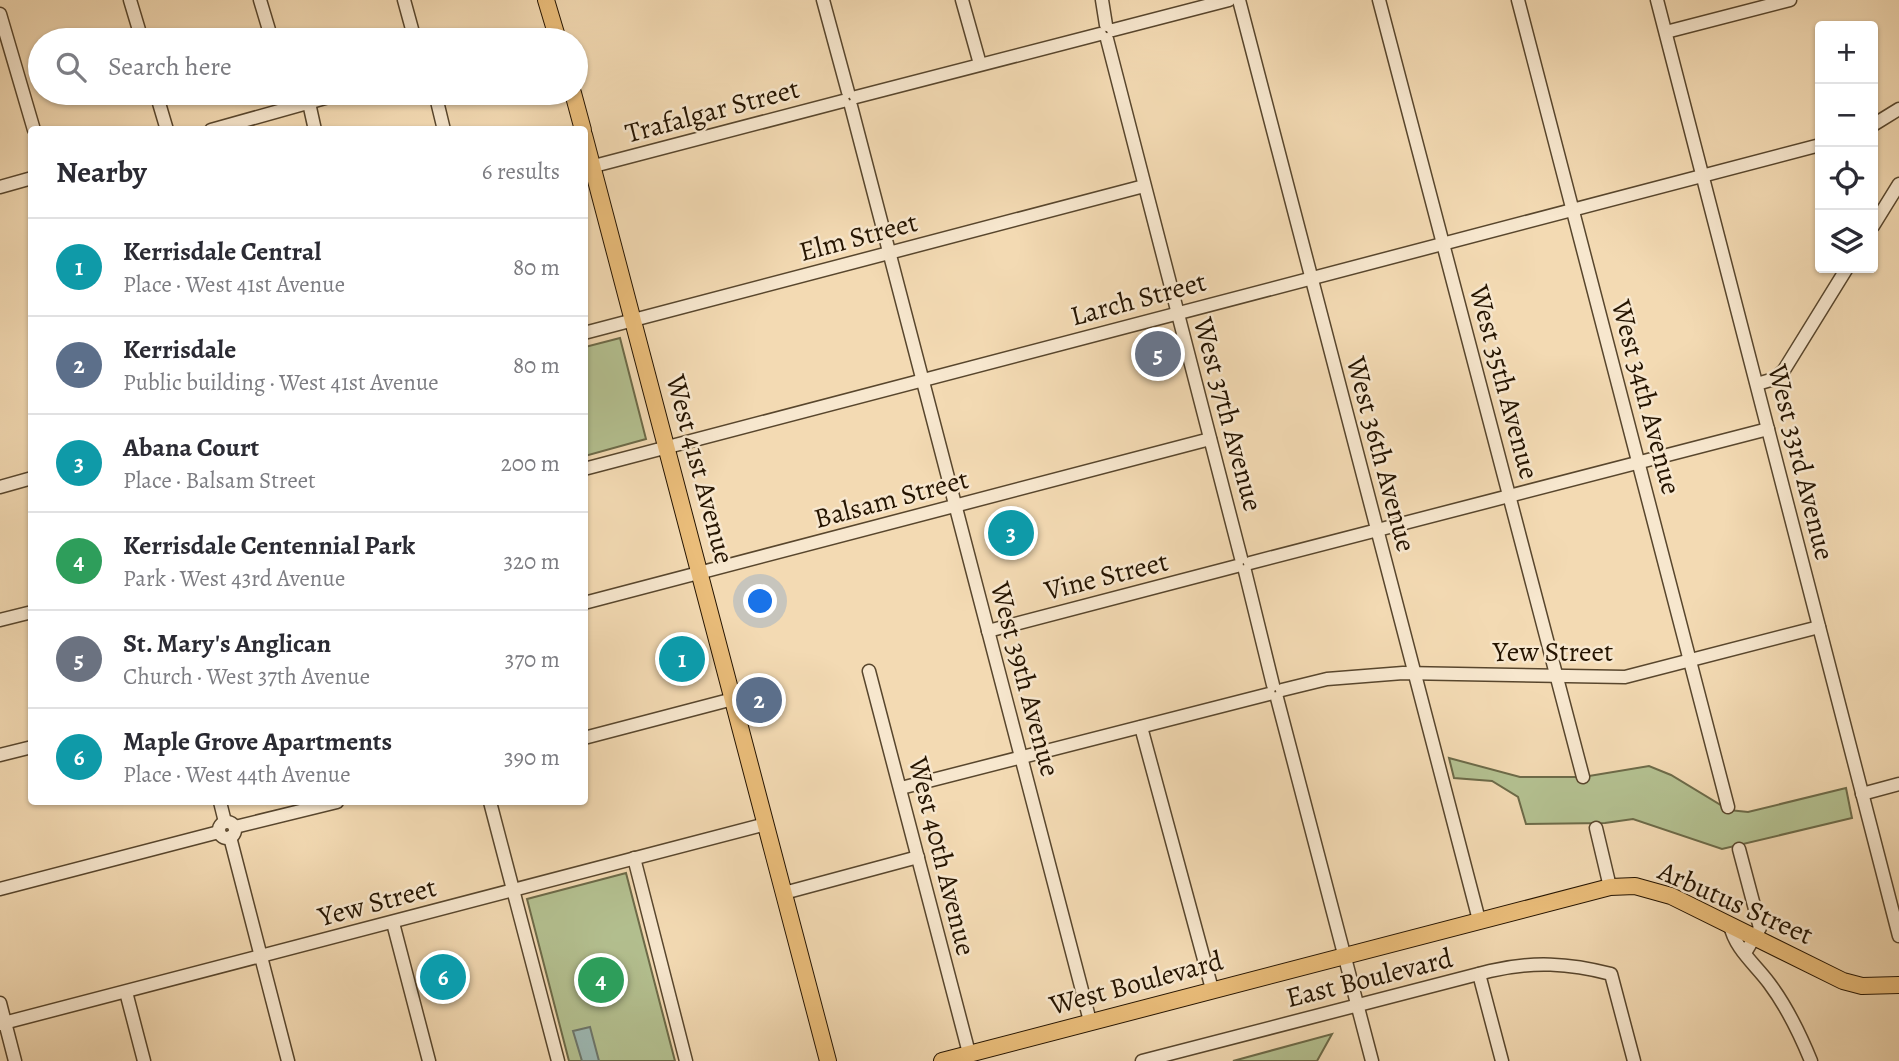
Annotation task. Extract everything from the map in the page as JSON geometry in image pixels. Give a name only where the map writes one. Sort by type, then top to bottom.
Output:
[{"type":"main road","points":[[546,0],[554,28]]},
{"type":"main road","points":[[576,105],[582,126]]},
{"type":"main road","name":"West 41st Avenue","points":[[588,147],[828,1061]]},
{"type":"main road","name":"Arbutus Street","points":[[1345,954],[1610,887],[1654,890],[1843,981],[1862,986],[1899,985]]},
{"type":"main road","name":"West Boulevard","points":[[942,1061],[1345,954]]},
{"type":"street","points":[[130,0],[138,28]]},
{"type":"street","points":[[260,0],[268,28]]},
{"type":"street","points":[[404,0],[412,28]]},
{"type":"street","name":"West 39th Avenue","points":[[823,0],[1090,1020]]},
{"type":"street","points":[[962,0],[980,64]]},
{"type":"street","name":"West 37th Avenue","points":[[1102,0],[1107,32],[1144,186],[1372,1061]]},
{"type":"street","name":"Trafalgar Street","points":[[594,166],[1229,0]]},
{"type":"street","name":"West 36th Avenue","points":[[1239,0],[1479,920]]},
{"type":"street","name":"West 35th Avenue","points":[[1379,0],[1584,777]]},
{"type":"street","name":"West 34th Avenue","points":[[1518,0],[1728,807]]},
{"type":"street","name":"West 33rd Avenue","points":[[1657,0],[1899,936]]},
{"type":"street","points":[[1666,32],[1790,0]]},
{"type":"street","points":[[0,14],[4,44],[33,126]]},
{"type":"street","points":[[160,105],[166,126]]},
{"type":"street","points":[[222,126],[278,105]]},
{"type":"street","points":[[309,105],[314,126]]},
{"type":"street","points":[[438,105],[443,126]]},
{"type":"street","points":[[1878,122],[1899,109]]},
{"type":"street","name":"Larch Street","points":[[588,468],[1815,146]]},
{"type":"street","points":[[0,187],[28,179]]},
{"type":"street","points":[[1878,218],[1899,184]]},
{"type":"street","name":"Elm Street","points":[[588,332],[1144,186]]},
{"type":"street","points":[[1757,384],[1774,379],[1784,370],[1844,273]]},
{"type":"street","name":"Vine Street","points":[[988,631],[1768,429]]},
{"type":"street","name":"Balsam Street","points":[[588,602],[1210,439]]},
{"type":"street","points":[[0,487],[28,479]]},
{"type":"street","points":[[0,620],[28,613]]},
{"type":"street","name":"Yew Street","points":[[901,788],[1327,679],[1414,673],[1625,677],[1819,627]]},
{"type":"street","name":"West 40th Avenue","points":[[869,671],[969,1053]]},
{"type":"street","points":[[588,737],[733,699]]},
{"type":"street","points":[[1141,727],[1212,989]]},
{"type":"street","points":[[0,755],[28,748]]},
{"type":"street","points":[[1862,794],[1899,784]]},
{"type":"street","points":[[221,805],[288,1061]]},
{"type":"street","points":[[0,889],[325,805]]},
{"type":"street","points":[[492,805],[558,1061]]},
{"type":"street","name":"Yew Street","points":[[3,1023],[766,824]]},
{"type":"street","points":[[1596,828],[1610,887]]},
{"type":"street","points":[[1739,849],[1760,928],[1745,953]]},
{"type":"street","points":[[785,893],[918,857]]},
{"type":"street","points":[[634,858],[687,1061]]},
{"type":"street","points":[[393,923],[429,1061]]},
{"type":"street","points":[[1730,925],[1733,939],[1790,1016],[1811,1061]]},
{"type":"street","name":"East Boulevard","points":[[1142,1061],[1479,974],[1542,962],[1582,966],[1611,974],[1633,1061]]},
{"type":"street","points":[[1479,974],[1502,1061]]},
{"type":"street","points":[[126,992],[144,1061]]},
{"type":"street","points":[[0,1003],[3,1023],[15,1061]]},
{"type":"green space","points":[[620,338],[646,439],[588,455],[588,346]]},
{"type":"green space","points":[[1449,758],[1520,777],[1583,777],[1649,766],[1671,775],[1729,810],[1748,812],[1846,788],[1852,818],[1722,849],[1633,819],[1605,823],[1526,824],[1518,797],[1492,781],[1454,778]]},
{"type":"green space","points":[[626,873],[675,1061],[569,1061],[527,899]]},
{"type":"green space","points":[[1332,1034],[1317,1061],[1233,1061]]},
{"type":"water","points":[[590,1027],[599,1061],[582,1061],[573,1031]]},
{"type":"place","name":"St. Mary's Anglican","points":[[1158,354]]},
{"type":"place","name":"Abana Court","points":[[1011,533]]},
{"type":"place","name":"Kerrisdale Central","points":[[682,659]]},
{"type":"place","name":"Kerrisdale","points":[[759,700]]},
{"type":"place","name":"Maple Grove Apartments","points":[[443,977]]},
{"type":"place","name":"Kerrisdale Centennial Park","points":[[601,980]]}]
